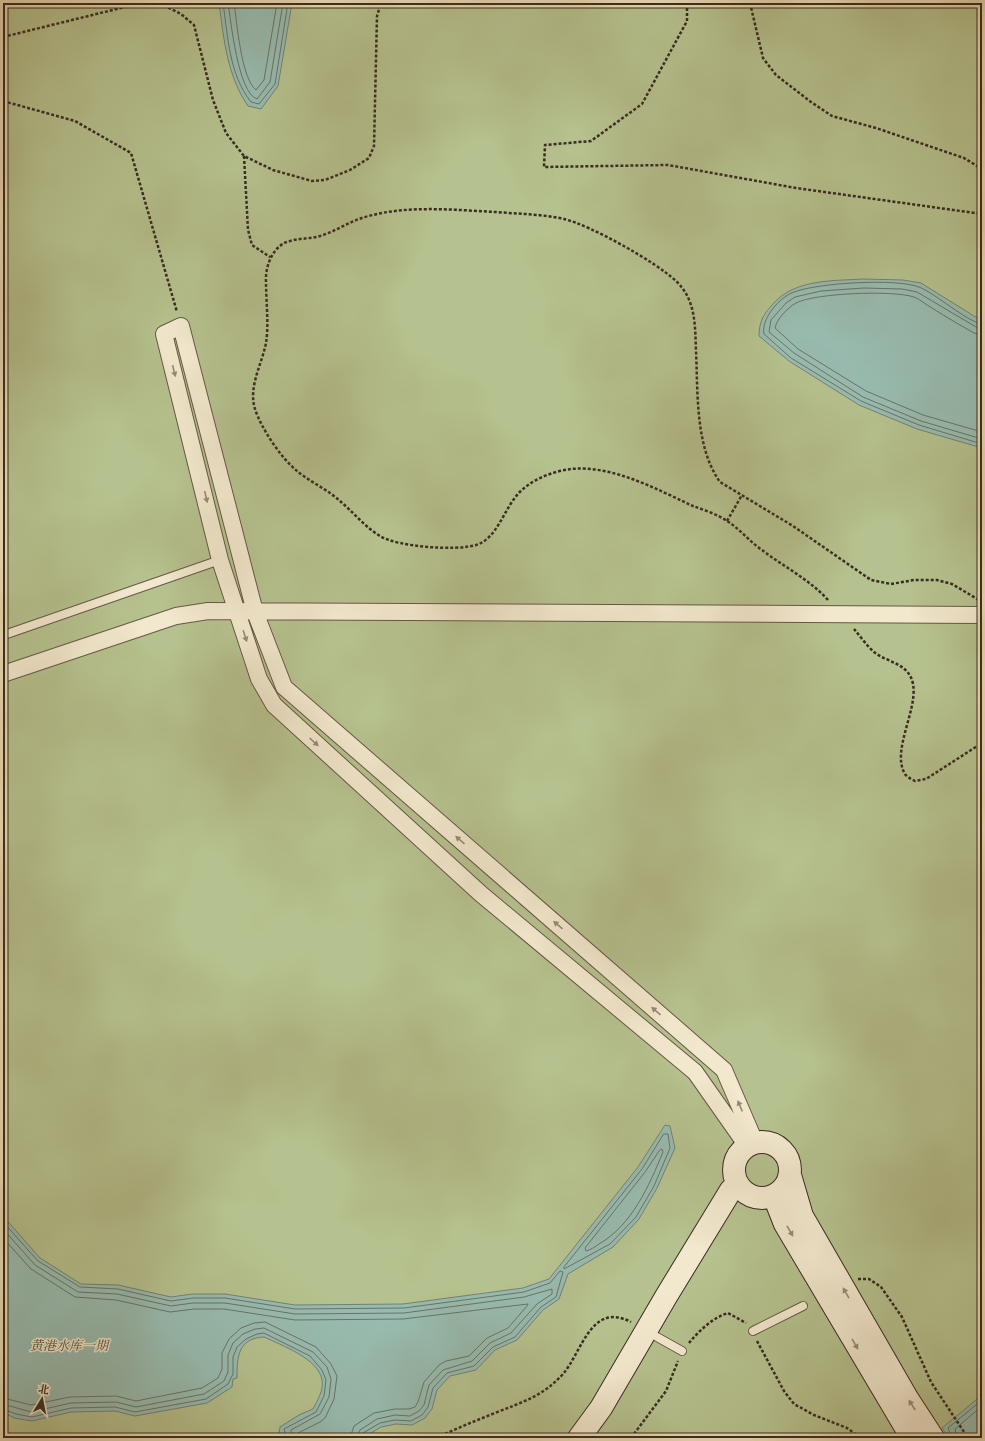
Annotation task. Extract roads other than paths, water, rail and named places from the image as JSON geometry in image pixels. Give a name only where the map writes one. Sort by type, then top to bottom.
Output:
[{"type":"street","points":[[181,326],[254,612],[284,687],[724,1070],[751,1144],[695,1072],[481,894],[274,706],[259,679],[220,560],[164,334],[181,326]]},
{"type":"street","points":[[3,674],[176,616],[208,611],[982,615]]},
{"type":"street","points":[[790,1174],[787,1183],[774,1196],[758,1198],[750,1195],[738,1184],[734,1167],[736,1159],[751,1144],[769,1142],[782,1149],[787,1156],[790,1165],[790,1174],[802,1216],[907,1398],[933,1438]]},
{"type":"street","points":[[579,1438],[601,1408],[731,1190],[738,1184]]},
{"type":"street","points":[[774,1196],[785,1224],[912,1438]]},
{"type":"lane","points":[[4,635],[220,560]]},
{"type":"lane","points":[[753,1331],[803,1306]]},
{"type":"lane","points":[[657,1337],[682,1351]]},
{"type":"water","points":[[219,3],[292,3],[278,86],[261,109],[248,106],[235,82],[228,57]]},
{"type":"water","points":[[863,279],[903,280],[921,283],[982,321],[982,448],[917,429],[859,405],[789,361],[759,336],[762,319],[766,312],[781,296],[791,290],[826,281]]},
{"type":"water","name":"黄港水库一期","points":[[665,1125],[670,1126],[675,1148],[657,1188],[639,1219],[613,1247],[568,1274],[559,1299],[543,1310],[517,1340],[495,1350],[476,1370],[450,1376],[437,1390],[432,1409],[425,1418],[412,1425],[396,1424],[381,1427],[366,1436],[351,1438],[292,1438],[279,1434],[280,1427],[299,1415],[313,1409],[321,1391],[322,1380],[319,1372],[307,1359],[264,1337],[255,1338],[244,1345],[239,1356],[237,1378],[233,1379],[232,1387],[207,1403],[135,1416],[115,1411],[71,1412],[32,1421],[14,1418],[3,1412],[3,1216],[40,1258],[81,1284],[118,1285],[171,1297],[192,1294],[225,1294],[295,1305],[403,1304],[523,1288],[549,1279],[638,1167]]},
{"type":"water","points":[[982,1395],[982,1437],[949,1438],[942,1428]]}]
